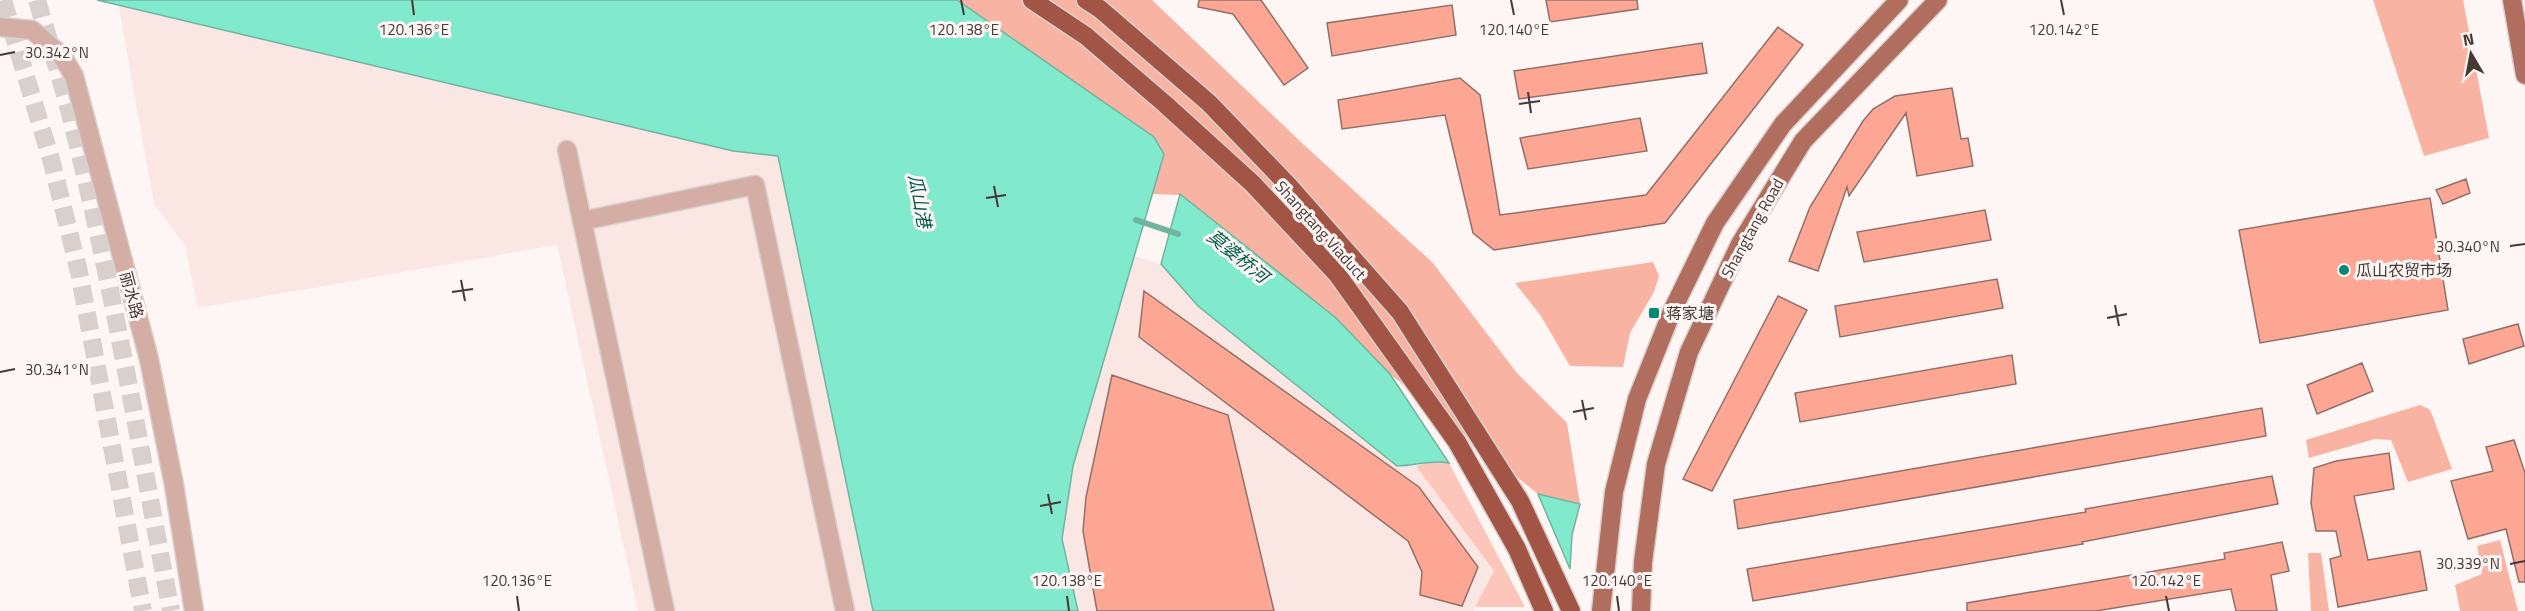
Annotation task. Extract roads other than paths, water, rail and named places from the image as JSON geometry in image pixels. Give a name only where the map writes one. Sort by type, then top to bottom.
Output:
[{"type":"highway","name":"Shangtang Viaduct","points":[[1032,0],[1086,36],[1165,104],[1253,184],[1337,274],[1456,442],[1517,549],[1544,611]]},
{"type":"highway","name":"Shangtang Viaduct","points":[[1086,0],[1100,9],[1209,103],[1288,185],[1400,312],[1520,501],[1571,611]]},
{"type":"main road","name":"Shangtang Road","points":[[1601,611],[1614,492],[1637,399],[1673,309],[1715,223],[1784,124],[1899,0]]},
{"type":"main road","name":"Shangtang Road","points":[[1641,611],[1643,562],[1656,464],[1689,352],[1740,244],[1803,141],[1938,0]]},
{"type":"main road","points":[[2512,0],[2525,75]]},
{"type":"street","name":"丽水路","points":[[0,27],[32,30],[62,56],[74,76],[149,359],[174,485],[194,611]]},
{"type":"street","points":[[567,150],[665,611]]},
{"type":"street","points":[[582,221],[755,185],[845,611]]},
{"type":"water","name":"瓜山港","points":[[97,0],[957,0],[1154,137],[1164,154],[1073,466],[1062,539],[1078,611],[873,611],[778,156],[733,151]]},
{"type":"water","points":[[1180,194],[1336,318],[1390,374],[1449,463],[1397,466],[1198,306],[1161,264]]},
{"type":"water","points":[[1538,494],[1580,504],[1572,535],[1570,569]]},
{"type":"waterway","name":"莫婆桥河","points":[[1136,220],[1178,234]]},
{"type":"tunnel","points":[[3,0],[52,163],[79,272],[143,611]]},
{"type":"tunnel","points":[[37,0],[69,110],[101,246],[171,611]]},
{"type":"place","name":"瓜山农贸市场","points":[[2344,270]]},
{"type":"place","name":"蒋家塘","points":[[1654,313]]}]
